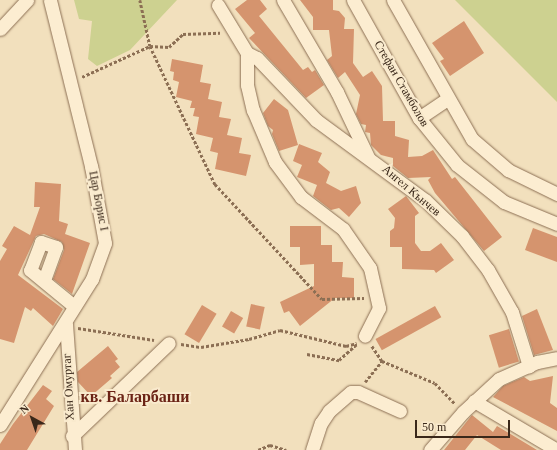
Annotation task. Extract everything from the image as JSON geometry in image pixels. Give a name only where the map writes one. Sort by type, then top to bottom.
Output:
[{"type":"street","points":[[0,29],[27,0]]},
{"type":"street","name":"Цар Борис I","points":[[0,426],[66,322],[99,265],[104,251],[105,234],[91,166],[69,83],[50,0]]},
{"type":"street","points":[[283,0],[337,92],[368,157]]},
{"type":"street","name":"Стефан Стамболов","points":[[353,0],[419,118],[457,164],[486,190],[513,207],[557,224]]},
{"type":"street","points":[[393,0],[447,99],[472,139],[494,159],[523,179],[557,194]]},
{"type":"street","points":[[218,5],[247,53],[247,85],[266,148],[295,190],[343,229],[357,247],[372,275],[379,308],[362,339]]},
{"type":"street","name":"Ангел Кънчев","points":[[247,53],[257,58],[316,120],[425,200],[462,236],[488,270],[512,312],[529,366]]},
{"type":"street","points":[[419,118],[447,99]]},
{"type":"street","points":[[44,280],[74,306]]},
{"type":"street","name":"Хан Омуртаг","points":[[66,322],[72,436],[75,450]]},
{"type":"street","points":[[72,436],[169,343]]},
{"type":"street","points":[[430,450],[463,412],[499,379],[529,366],[557,358]]},
{"type":"street","points":[[312,450],[321,423],[329,411],[345,396],[358,392],[400,412]]},
{"type":"street","points":[[474,401],[557,450]]},
{"type":"path","points":[[140,0],[150,46],[215,184],[284,260],[322,299],[353,300],[377,297]]},
{"type":"path","points":[[69,83],[150,46],[169,47],[183,34],[234,32]]},
{"type":"path","points":[[66,322],[79,329],[169,343],[201,346],[249,339],[280,330],[346,346],[362,339]]},
{"type":"path","points":[[307,354],[339,360],[362,339]]},
{"type":"path","points":[[362,339],[382,360],[435,383],[463,412]]},
{"type":"path","points":[[358,392],[382,360]]},
{"type":"path","points":[[258,450],[270,445],[286,450]]},
{"type":"green space","points":[[74,0],[177,0],[130,50],[97,66],[88,59],[92,21],[79,19]]},
{"type":"green space","points":[[455,0],[557,0],[557,102]]},
{"type":"building","points":[[247,0],[260,0],[267,9],[259,16],[303,70],[308,67],[312,72],[315,70],[324,85],[306,98],[249,38],[255,33],[235,9]]},
{"type":"building","points":[[300,0],[333,0],[333,10],[339,11],[345,18],[344,29],[354,29],[353,63],[363,77],[372,71],[382,86],[383,121],[395,121],[395,136],[409,140],[408,157],[422,156],[433,150],[452,179],[455,177],[502,237],[484,251],[435,193],[428,180],[431,177],[408,178],[393,166],[393,158],[381,155],[371,145],[370,133],[365,132],[366,125],[361,124],[356,114],[360,95],[345,72],[338,78],[327,60],[332,56],[329,30],[313,30],[313,17]]},
{"type":"building","points":[[464,21],[484,53],[450,76],[440,61],[444,59],[432,43]]},
{"type":"building","points":[[172,59],[203,65],[200,82],[211,84],[208,99],[222,102],[219,117],[231,119],[227,135],[242,138],[239,153],[251,155],[246,176],[215,169],[218,153],[210,151],[213,138],[196,134],[199,117],[193,116],[195,108],[190,108],[192,101],[176,97],[179,82],[173,80],[174,72],[170,71]]},
{"type":"building","points":[[274,99],[288,110],[298,145],[279,151],[272,134],[273,130],[268,126],[263,113]]},
{"type":"building","points":[[299,144],[322,153],[318,162],[330,172],[326,183],[341,191],[356,186],[361,203],[349,217],[339,208],[331,210],[313,196],[317,185],[297,177],[302,165],[293,161]]},
{"type":"building","points":[[35,182],[61,184],[59,221],[68,224],[65,234],[90,243],[72,294],[53,279],[64,250],[62,242],[44,234],[36,236],[18,275],[63,309],[53,326],[33,308],[31,311],[25,307],[14,343],[0,339],[0,261],[7,249],[2,246],[14,226],[30,235],[40,207],[34,207]]},
{"type":"building","points":[[406,196],[419,213],[415,216],[415,243],[421,251],[430,251],[441,243],[454,260],[436,273],[434,270],[402,269],[402,247],[390,247],[390,231],[394,228],[395,218],[388,209]]},
{"type":"building","points":[[290,226],[321,226],[321,245],[332,245],[332,262],[343,262],[342,277],[354,278],[354,298],[335,298],[300,326],[289,311],[284,313],[280,302],[314,286],[314,264],[300,265],[300,247],[290,247]]},
{"type":"building","points":[[533,228],[557,237],[557,262],[525,250]]},
{"type":"building","points":[[251,304],[265,307],[260,329],[246,326]]},
{"type":"building","points":[[202,305],[217,314],[199,343],[184,334]]},
{"type":"building","points":[[435,306],[441,317],[382,350],[376,339]]},
{"type":"building","points":[[537,309],[553,350],[534,355],[522,316]]},
{"type":"building","points":[[231,311],[243,318],[234,334],[222,327]]},
{"type":"building","points":[[509,329],[519,362],[499,368],[489,335]]},
{"type":"building","points":[[108,346],[118,359],[115,361],[120,367],[110,376],[112,378],[91,396],[78,382],[77,372]]},
{"type":"building","points":[[553,376],[550,403],[557,408],[557,431],[493,397],[503,386],[524,377],[530,381]]},
{"type":"building","points":[[43,385],[52,391],[46,399],[54,406],[27,450],[0,450],[0,444],[13,424]]},
{"type":"building","points":[[472,415],[493,432],[497,426],[537,450],[501,450],[477,435],[465,450],[444,450]]},
{"type":"district","name":"кв. Баларбаши","points":[[135,397]]}]
